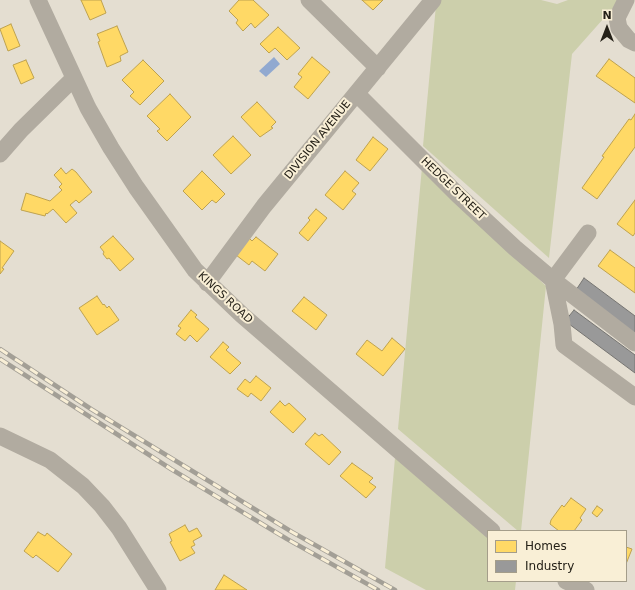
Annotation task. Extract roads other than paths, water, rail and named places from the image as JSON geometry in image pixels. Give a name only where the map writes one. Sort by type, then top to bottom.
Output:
[{"type":"street","name":"KINGS ROAD","points":[[38,0],[88,108],[131,181],[195,270],[207,283],[491,530]]},
{"type":"street","points":[[309,0],[378,68]]},
{"type":"street","name":"DIVISION AVENUE","points":[[207,283],[264,206],[434,0]]},
{"type":"street","points":[[626,0],[617,18],[619,28],[629,40],[635,43]]},
{"type":"street","points":[[0,154],[21,130],[74,78]]},
{"type":"street","name":"HEDGE STREET","points":[[357,94],[458,195],[515,248],[553,280],[635,343]]},
{"type":"street","points":[[588,233],[553,280],[562,324],[564,345],[635,397]]},
{"type":"street","points":[[0,436],[50,460],[83,486],[102,506],[119,528],[158,590]]},
{"type":"street","points":[[568,582],[586,590]]},
{"type":"water","points":[[274,57],[280,64],[266,77],[259,71]]},
{"type":"railway","points":[[0,349],[91,409],[292,532],[395,590]]},
{"type":"railway","points":[[0,359],[171,469],[287,539],[378,590]]}]
